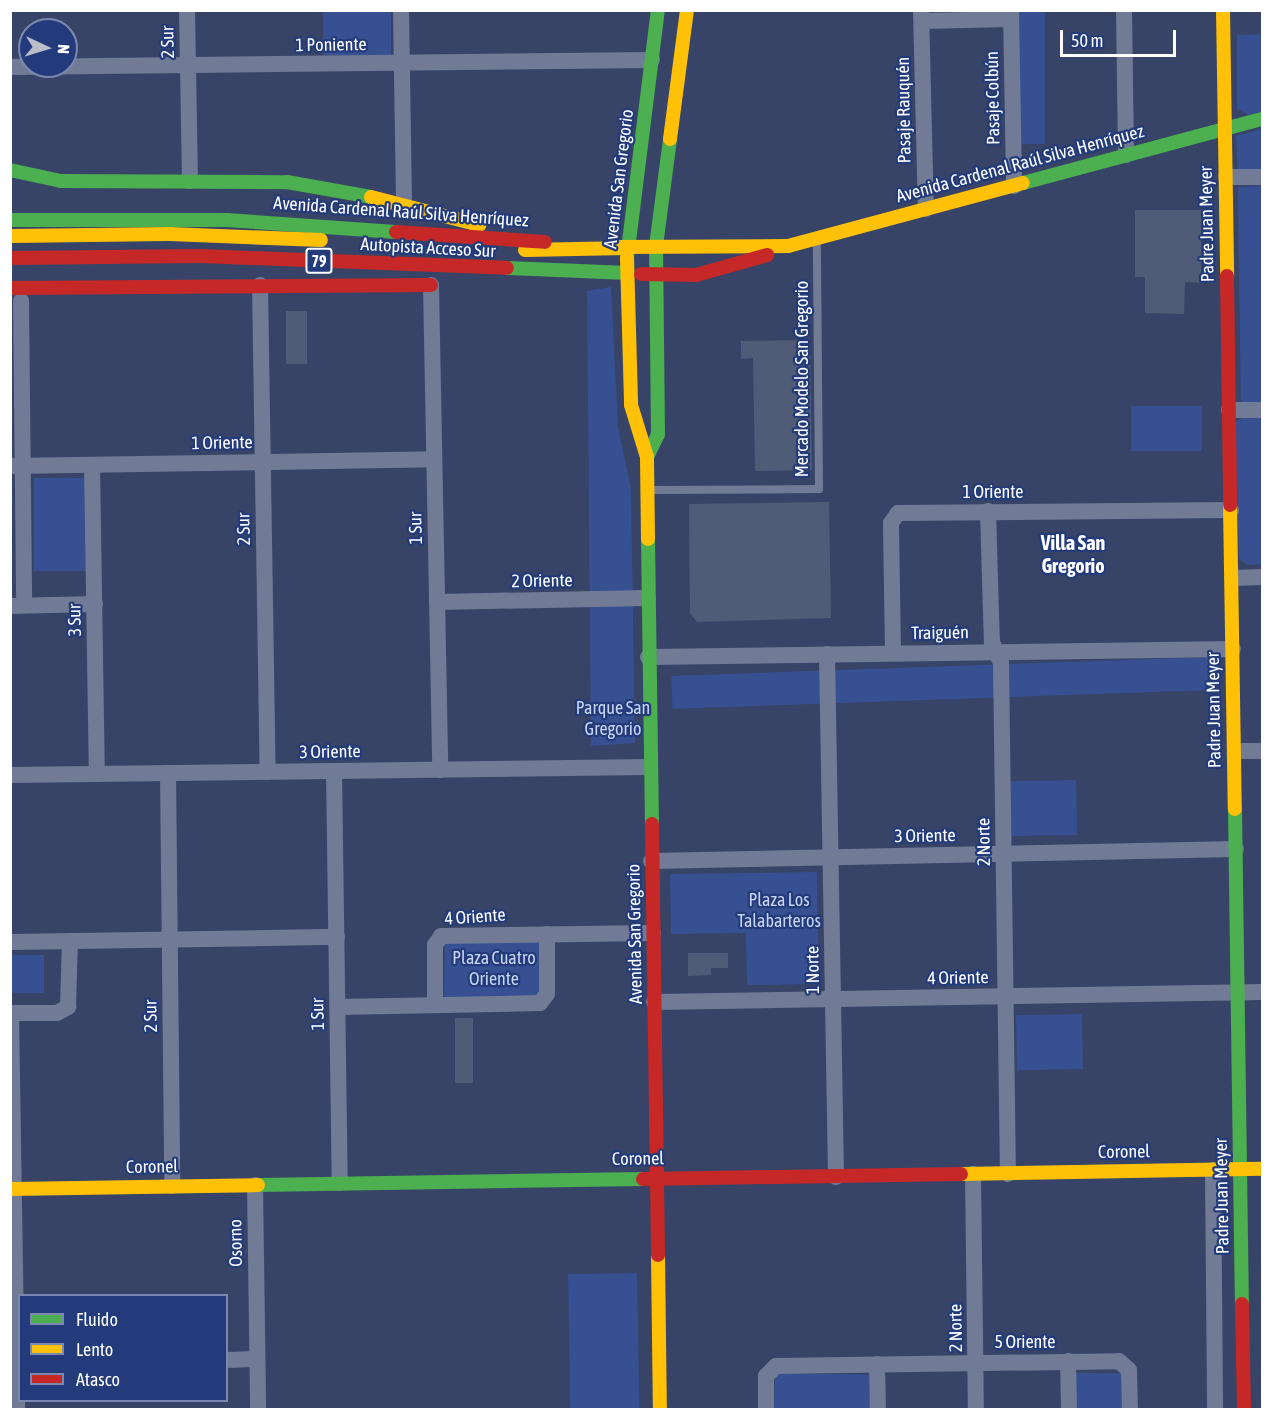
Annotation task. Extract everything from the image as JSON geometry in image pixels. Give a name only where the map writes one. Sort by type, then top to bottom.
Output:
[{"type":"main road","name":"Avenida San Gregorio","points":[[658,10],[627,248],[632,418],[647,457],[660,1410]]},
{"type":"main road","name":"Avenida San Gregorio","points":[[647,457],[658,434],[656,246],[687,10]]},
{"type":"main road","name":"Padre Juan Meyer","points":[[1223,10],[1244,1410]]},
{"type":"main road","name":"Avenida Cardenal Raúl Silva Henríquez","points":[[628,273],[656,276],[708,272],[788,246],[1263,119]]},
{"type":"main road","name":"Avenida Cardenal Raúl Silva Henríquez","points":[[10,170],[45,180],[287,182],[404,206],[472,224],[627,248]]},
{"type":"main road","name":"Avenida Cardenal Raúl Silva Henríquez","points":[[10,220],[227,220],[627,248],[788,246]]},
{"type":"main road","name":"Autopista Acceso Sur","points":[[10,236],[224,235],[477,249],[627,248]]},
{"type":"main road","name":"Autopista Acceso Sur","points":[[10,258],[200,256],[628,273]]},
{"type":"main road","points":[[477,282],[564,271]]},
{"type":"main road","points":[[14,297],[80,297],[156,285],[437,284]]},
{"type":"main road","name":"Coronel","points":[[11,1189],[1263,1169]]},
{"type":"street","name":"2 Sur","points":[[187,10],[190,181]]},
{"type":"street","points":[[401,10],[404,206]]},
{"type":"street","points":[[1124,10],[1126,155]]},
{"type":"street","points":[[922,16],[1011,15]]},
{"type":"street","name":"Pasaje Colbún","points":[[1011,15],[1014,186]]},
{"type":"street","name":"Pasaje Rauquén","points":[[922,16],[926,209]]},
{"type":"street","name":"1 Poniente","points":[[10,67],[652,60]]},
{"type":"street","points":[[1226,177],[1263,177]]},
{"type":"street","name":"1 Sur","points":[[437,284],[434,459],[440,770]]},
{"type":"street","name":"2 Sur","points":[[260,285],[268,772]]},
{"type":"street","points":[[14,297],[17,606],[94,604]]},
{"type":"street","points":[[1229,410],[1263,410]]},
{"type":"street","name":"1 Oriente","points":[[16,466],[434,459]]},
{"type":"street","name":"3 Sur","points":[[92,465],[97,774]]},
{"type":"street","name":"1 Oriente","points":[[893,653],[892,519],[902,512],[1231,510]]},
{"type":"street","name":"2 Norte","points":[[988,511],[992,642],[1001,663],[1008,1174]]},
{"type":"street","points":[[1232,578],[1263,577]]},
{"type":"street","name":"2 Oriente","points":[[437,602],[648,598]]},
{"type":"street","name":"Traiguén","points":[[648,657],[1233,649]]},
{"type":"street","name":"1 Norte","points":[[827,654],[836,1177]]},
{"type":"street","points":[[1234,751],[1263,751]]},
{"type":"street","name":"3 Oriente","points":[[10,776],[650,767]]},
{"type":"street","name":"1 Sur","points":[[334,771],[340,1184]]},
{"type":"street","name":"2 Sur","points":[[168,773],[172,1186]]},
{"type":"street","name":"3 Oriente","points":[[651,861],[1236,849]]},
{"type":"street","name":"4 Oriente","points":[[435,1005],[435,945],[441,936],[653,933]]},
{"type":"street","points":[[338,1007],[544,1001],[547,934]]},
{"type":"street","points":[[10,942],[337,937]]},
{"type":"street","points":[[17,1410],[11,1189],[11,1013],[57,1012],[68,1007],[70,941]]},
{"type":"street","name":"4 Oriente","points":[[654,1002],[1263,992]]},
{"type":"street","name":"Padre Juan Meyer","points":[[1213,1170],[1215,1410]]},
{"type":"street","name":"2 Norte","points":[[973,1174],[976,1410]]},
{"type":"street","name":"Osorno","points":[[255,1185],[258,1410]]},
{"type":"street","points":[[228,1360],[257,1359]]},
{"type":"street","points":[[1068,1361],[1069,1410]]},
{"type":"street","name":"5 Oriente","points":[[766,1410],[766,1376],[772,1367],[1068,1361],[1126,1363],[1130,1410]]},
{"type":"street","points":[[877,1364],[878,1410]]},
{"type":"lane","name":"Mercado Modelo San Gregorio","points":[[647,490],[819,489],[817,240]]},
{"type":"green space","points":[[323,11],[391,11],[391,55],[323,55]]},
{"type":"green space","points":[[1018,11],[1045,11],[1045,144],[1018,144]]},
{"type":"green space","points":[[1262,34],[1262,111],[1249,115],[1237,109],[1237,35]]},
{"type":"green space","points":[[1262,129],[1262,173],[1238,174],[1236,136]]},
{"type":"green space","points":[[1262,186],[1262,564],[1248,565],[1239,559],[1235,422],[1241,419],[1238,187]]},
{"type":"green space","name":"Parque San Gregorio","points":[[611,287],[618,427],[631,489],[635,743],[591,746],[587,291]]},
{"type":"green space","points":[[1131,406],[1202,406],[1202,451],[1131,451]]},
{"type":"green space","points":[[34,478],[87,478],[87,571],[34,571]]},
{"type":"green space","points":[[1212,657],[1213,690],[672,709],[671,676]]},
{"type":"green space","points":[[1076,780],[1077,835],[1011,836],[1010,781]]},
{"type":"green space","name":"Plaza Los Talabarteros","points":[[817,872],[819,984],[747,985],[746,933],[671,934],[670,874]]},
{"type":"green space","name":"Plaza Cuatro Oriente","points":[[445,940],[543,941],[543,993],[536,998],[444,999]]},
{"type":"green space","points":[[11,955],[44,955],[44,993],[11,993]]},
{"type":"green space","points":[[1082,1014],[1083,1069],[1017,1070],[1016,1015]]},
{"type":"green space","points":[[637,1273],[639,1409],[570,1410],[568,1274]]},
{"type":"green space","points":[[775,1373],[871,1375],[870,1410],[774,1410]]},
{"type":"green space","points":[[1075,1373],[1123,1373],[1123,1409],[1075,1409]]},
{"type":"building","points":[[1135,210],[1201,210],[1201,283],[1185,282],[1184,314],[1145,313],[1145,277],[1135,277]]},
{"type":"building","points":[[286,311],[307,311],[307,364],[286,364]]},
{"type":"building","points":[[810,340],[812,470],[755,471],[753,358],[741,359],[741,341]]},
{"type":"building","points":[[829,502],[831,618],[697,622],[690,613],[689,504]]},
{"type":"building","points":[[688,953],[728,953],[728,968],[711,968],[711,975],[688,976]]},
{"type":"building","points":[[455,1018],[473,1018],[473,1083],[455,1083]]},
{"type":"traffic: fast","points":[[627,258],[658,10]]},
{"type":"traffic: fast","points":[[1023,183],[1262,119]]},
{"type":"traffic: fast","points":[[647,457],[658,434],[656,246],[670,139]]},
{"type":"traffic: fast","points":[[10,170],[61,181],[287,182],[371,197]]},
{"type":"traffic: fast","points":[[10,220],[227,220],[396,232]]},
{"type":"traffic: fast","points":[[507,268],[628,273]]},
{"type":"traffic: fast","points":[[648,539],[652,824]]},
{"type":"traffic: fast","points":[[1235,809],[1242,1304]]},
{"type":"traffic: fast","points":[[258,1185],[643,1179]]},
{"type":"traffic: slow","points":[[670,139],[687,10]]},
{"type":"traffic: slow","points":[[1223,10],[1227,276]]},
{"type":"traffic: slow","points":[[614,247],[788,246],[1023,183]]},
{"type":"traffic: slow","points":[[371,197],[479,225]]},
{"type":"traffic: slow","points":[[10,236],[170,234],[321,240]]},
{"type":"traffic: slow","points":[[525,250],[627,248]]},
{"type":"traffic: slow","points":[[627,258],[631,405],[647,457],[648,539]]},
{"type":"traffic: slow","points":[[1230,505],[1235,809]]},
{"type":"traffic: slow","points":[[961,1174],[1262,1169]]},
{"type":"traffic: slow","points":[[10,1189],[258,1185]]},
{"type":"traffic: slow","points":[[658,1255],[660,1410]]},
{"type":"traffic: jam","points":[[396,232],[545,242]]},
{"type":"traffic: jam","points":[[641,274],[696,275],[767,255]]},
{"type":"traffic: jam","points":[[10,258],[200,256],[507,268]]},
{"type":"traffic: jam","points":[[1227,276],[1230,505]]},
{"type":"traffic: jam","points":[[10,288],[431,285]]},
{"type":"traffic: jam","points":[[652,824],[658,1255]]},
{"type":"traffic: jam","points":[[643,1179],[961,1174]]},
{"type":"traffic: jam","points":[[1242,1304],[1244,1410]]},
{"type":"district","name":"Villa San Gregorio","points":[[1073,554]]}]
